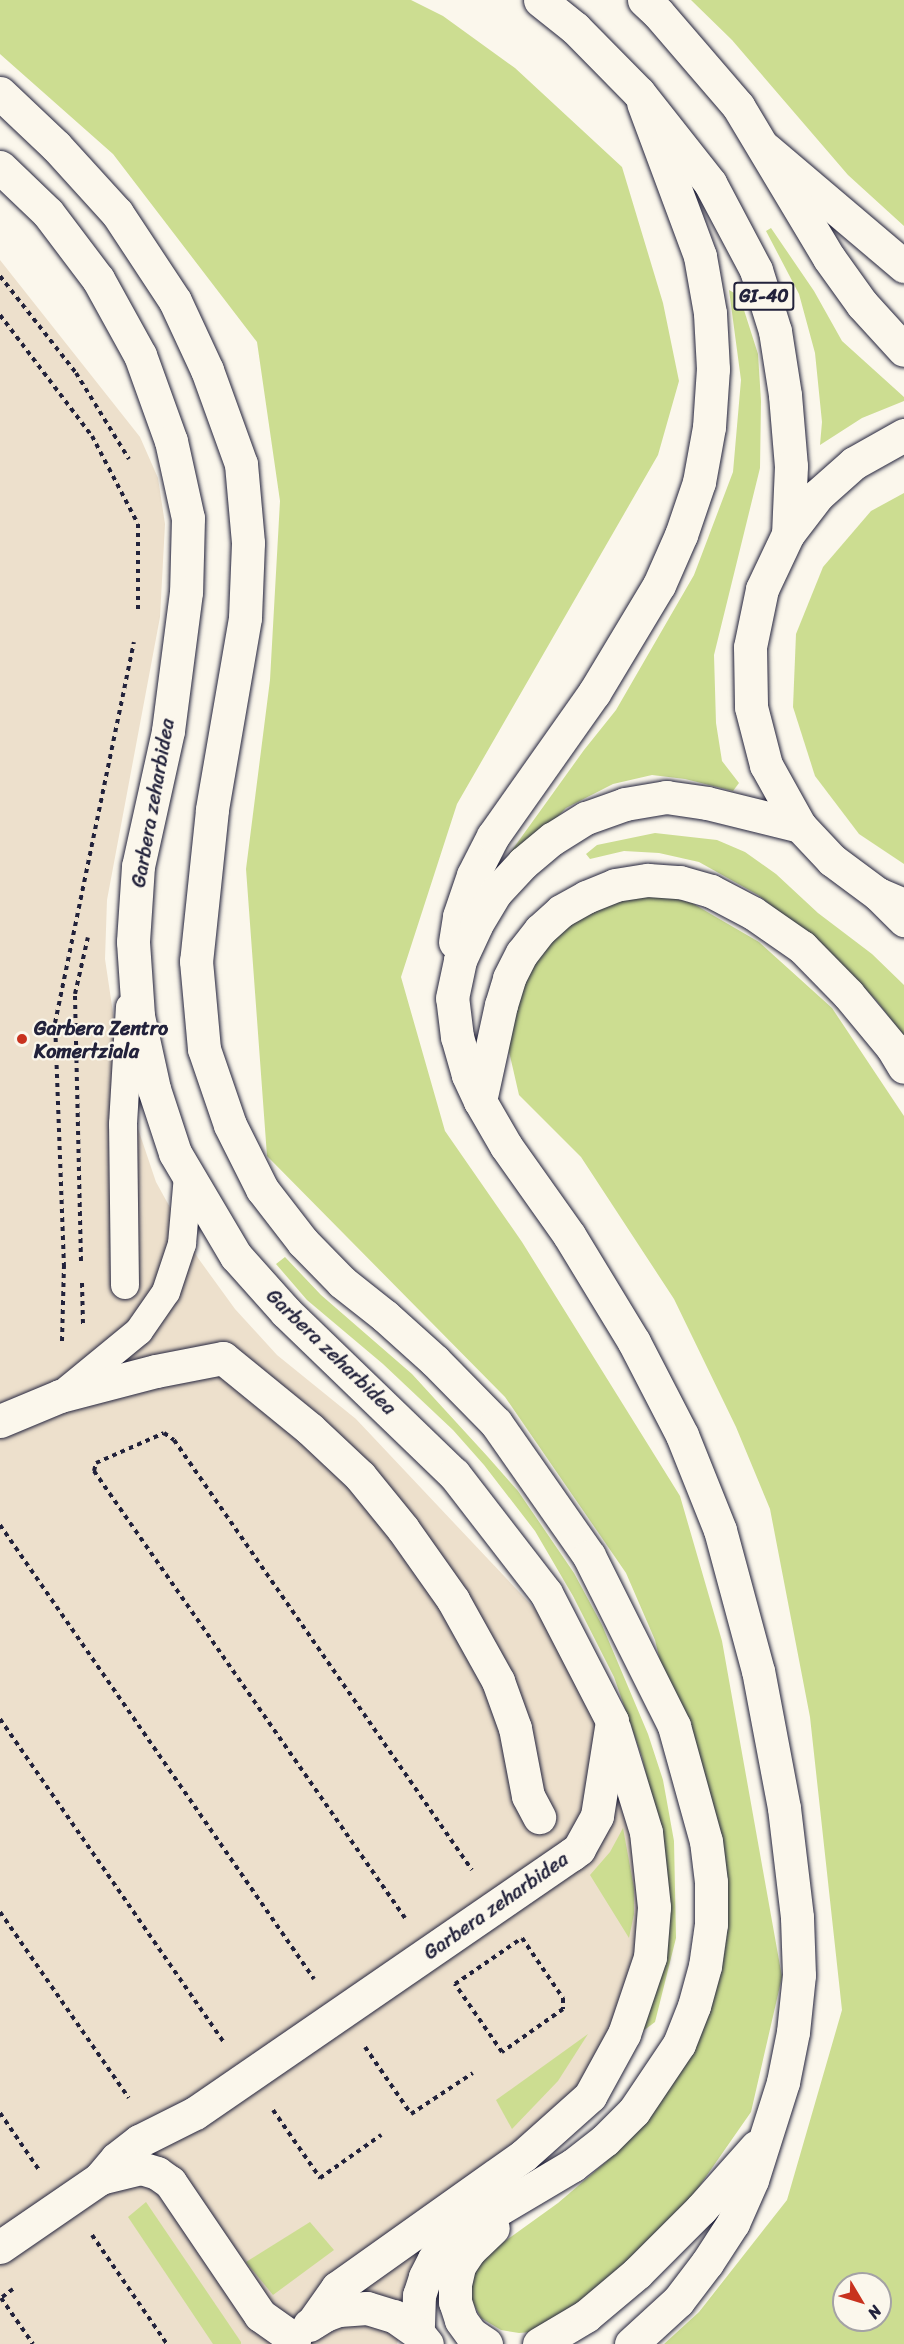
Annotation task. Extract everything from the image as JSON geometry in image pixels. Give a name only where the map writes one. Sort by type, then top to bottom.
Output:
[{"type":"main road","name":"GI-40","points":[[540,0],[575,28],[639,93],[710,183],[756,270],[775,330],[785,395],[791,466],[788,534]]},
{"type":"main road","points":[[644,0],[658,12],[738,106],[828,258],[862,304],[904,350]]},
{"type":"main road","points":[[0,93],[56,146],[117,213],[175,302],[207,370],[241,464],[248,543],[245,618],[212,810],[196,961],[204,1049],[230,1125],[262,1189],[303,1242],[342,1282],[385,1316],[435,1361],[496,1423],[589,1556],[674,1726],[706,1841],[711,1882],[710,1935],[697,1996],[679,2044],[646,2095],[612,2133],[573,2165],[532,2192],[462,2231],[434,2259],[419,2295],[425,2341]]},
{"type":"main road","points":[[631,2344],[678,2301],[707,2263],[733,2223],[752,2180],[783,2082],[793,2032],[799,1975],[797,1917],[784,1808],[758,1671],[720,1530],[682,1435],[634,1342],[569,1235],[506,1146],[480,1101],[468,1075],[457,1037],[452,998],[453,959],[459,916],[473,875],[493,836],[594,693],[659,585],[681,535],[699,482],[709,427],[713,369],[710,313],[700,256],[639,93]]},
{"type":"main road","points":[[765,149],[904,266]]},
{"type":"main road","name":"Garbera zeharbidea","points":[[0,167],[48,213],[98,279],[135,345],[171,441],[188,518],[186,592],[168,731],[138,866],[133,942],[138,1016],[154,1089],[175,1153],[236,1256],[286,1312],[454,1474],[546,1593],[612,1720],[597,1816],[579,1849],[195,2113],[139,2140],[116,2159],[99,2179],[0,2247]]},
{"type":"main road","points":[[904,435],[854,463],[818,495],[788,534],[762,589],[750,647],[751,707],[766,765],[800,826],[832,860],[891,899],[904,920]]},
{"type":"main road","points":[[452,998],[460,960],[476,925],[496,892],[523,863],[552,839],[586,818],[625,804],[666,797],[707,802],[800,826]]},
{"type":"main road","points":[[480,1101],[501,1005],[509,978],[522,953],[540,930],[561,911],[615,885],[648,880],[680,882],[711,891],[753,913],[802,947],[849,994],[892,1047],[904,1067]]},
{"type":"main road","points":[[0,1420],[60,1396],[156,1371],[223,1358],[310,1429],[360,1476],[404,1529],[453,1600],[498,1681],[515,1728],[528,1796],[538,1817]]},
{"type":"main road","points":[[299,2335],[337,2288],[524,2155],[590,2096],[624,2034],[650,1957],[654,1907],[646,1832],[612,1720]]},
{"type":"main road","points":[[538,2344],[586,2316],[637,2274],[701,2209],[767,2134]]},
{"type":"main road","points":[[99,2179],[141,2168],[170,2182],[260,2314],[299,2335]]},
{"type":"main road","points":[[486,2344],[471,2334],[461,2320],[455,2302],[455,2284],[459,2266],[469,2251],[532,2192]]},
{"type":"main road","points":[[299,2335],[339,2310],[367,2308],[394,2316],[425,2341]]},
{"type":"lane","points":[[125,1285],[123,1124],[133,942]]},
{"type":"lane","points":[[60,1396],[139,1331],[166,1292],[182,1244],[188,1176]]},
{"type":"path","points":[[0,276],[76,373],[124,448],[133,468]]},
{"type":"path","points":[[0,315],[92,436],[138,524],[138,618]]},
{"type":"path","points":[[60,1396],[64,1268],[55,1023],[134,641]]},
{"type":"path","points":[[81,1262],[75,994],[91,925]]},
{"type":"path","points":[[81,1274],[83,1332]]},
{"type":"path","points":[[407,1922],[94,1471],[96,1463],[164,1433],[174,1440],[476,1875]]},
{"type":"path","points":[[0,1525],[317,1982]]},
{"type":"path","points":[[0,1719],[226,2045]]},
{"type":"path","points":[[0,1912],[135,2107]]},
{"type":"path","points":[[455,1984],[501,2052],[563,2009],[563,1998],[522,1938]]},
{"type":"path","points":[[365,2047],[411,2114],[473,2073]]},
{"type":"path","points":[[273,2110],[320,2178],[381,2135]]},
{"type":"path","points":[[0,2113],[41,2173]]},
{"type":"path","points":[[100,2229],[92,2235],[167,2344]]},
{"type":"path","points":[[1,2298],[33,2344]]},
{"type":"shaded area","points":[[0,260],[140,437],[158,478],[165,524],[160,617],[107,900],[105,959],[124,1087],[156,1182],[198,1258],[235,1309],[277,1355],[356,1419],[554,1629],[592,1692],[639,1832],[646,1913],[607,2063],[405,2315],[397,2344],[0,2344]]},
{"type":"green space","points":[[0,0],[411,0],[443,16],[515,68],[622,167],[663,303],[679,381],[658,455],[457,804],[401,977],[445,1131],[522,1242],[680,1496],[722,1641],[782,1977],[751,2112],[689,2201],[610,2284],[543,2331],[519,2333],[501,2330],[481,2318],[471,2299],[473,2276],[487,2254],[558,2203],[606,2162],[661,2102],[705,2008],[696,1811],[655,1640],[626,1573],[505,1397],[267,1156],[246,869],[270,680],[280,501],[257,342],[113,154],[0,54]]},
{"type":"green space","points":[[691,0],[904,0],[904,226],[848,175],[732,40]]},
{"type":"green space","points":[[771,228],[814,291],[842,341],[904,397],[904,401],[862,418],[820,445],[822,422],[815,353],[799,294],[766,231]]},
{"type":"green space","points":[[729,290],[736,294],[743,307],[758,354],[761,401],[760,468],[714,655],[716,723],[722,761],[739,783],[733,791],[685,779],[652,775],[613,784],[566,808],[519,856],[505,860],[584,750],[616,710],[694,575],[733,472],[741,380]]},
{"type":"green space","points":[[904,493],[904,864],[859,834],[815,776],[793,707],[796,634],[823,567],[871,511]]},
{"type":"green space","points":[[655,833],[717,840],[745,852],[776,874],[818,913],[872,954],[904,985],[904,1036],[876,1000],[820,944],[758,895],[699,862],[659,853],[624,851],[590,859],[586,854],[597,845]]},
{"type":"green space","points":[[650,892],[692,903],[759,942],[832,1008],[904,1116],[904,2344],[664,2344],[699,2312],[787,2200],[842,2010],[810,1717],[770,1509],[736,1427],[674,1299],[581,1157],[519,1095],[508,1047],[512,1005],[538,945],[586,910]]},
{"type":"green space","points":[[285,1257],[321,1295],[412,1374],[518,1491],[574,1573],[602,1625],[648,1734],[663,1780],[674,1841],[676,1938],[655,2022],[643,2031],[662,1840],[642,1757],[614,1677],[573,1596],[535,1531],[484,1465],[453,1430],[383,1364],[307,1300],[276,1264]]},
{"type":"green space","points":[[623,1828],[634,1888],[634,1914],[629,1938],[590,1875],[610,1852]]},
{"type":"green space","points":[[588,2034],[558,2081],[512,2129],[496,2100]]},
{"type":"green space","points":[[146,2202],[241,2344],[213,2344],[128,2217]]},
{"type":"green space","points":[[310,2222],[334,2250],[273,2295],[246,2262]]},
{"type":"place","name":"Garbera Zentro Komertziala","points":[[22,1039]]}]
